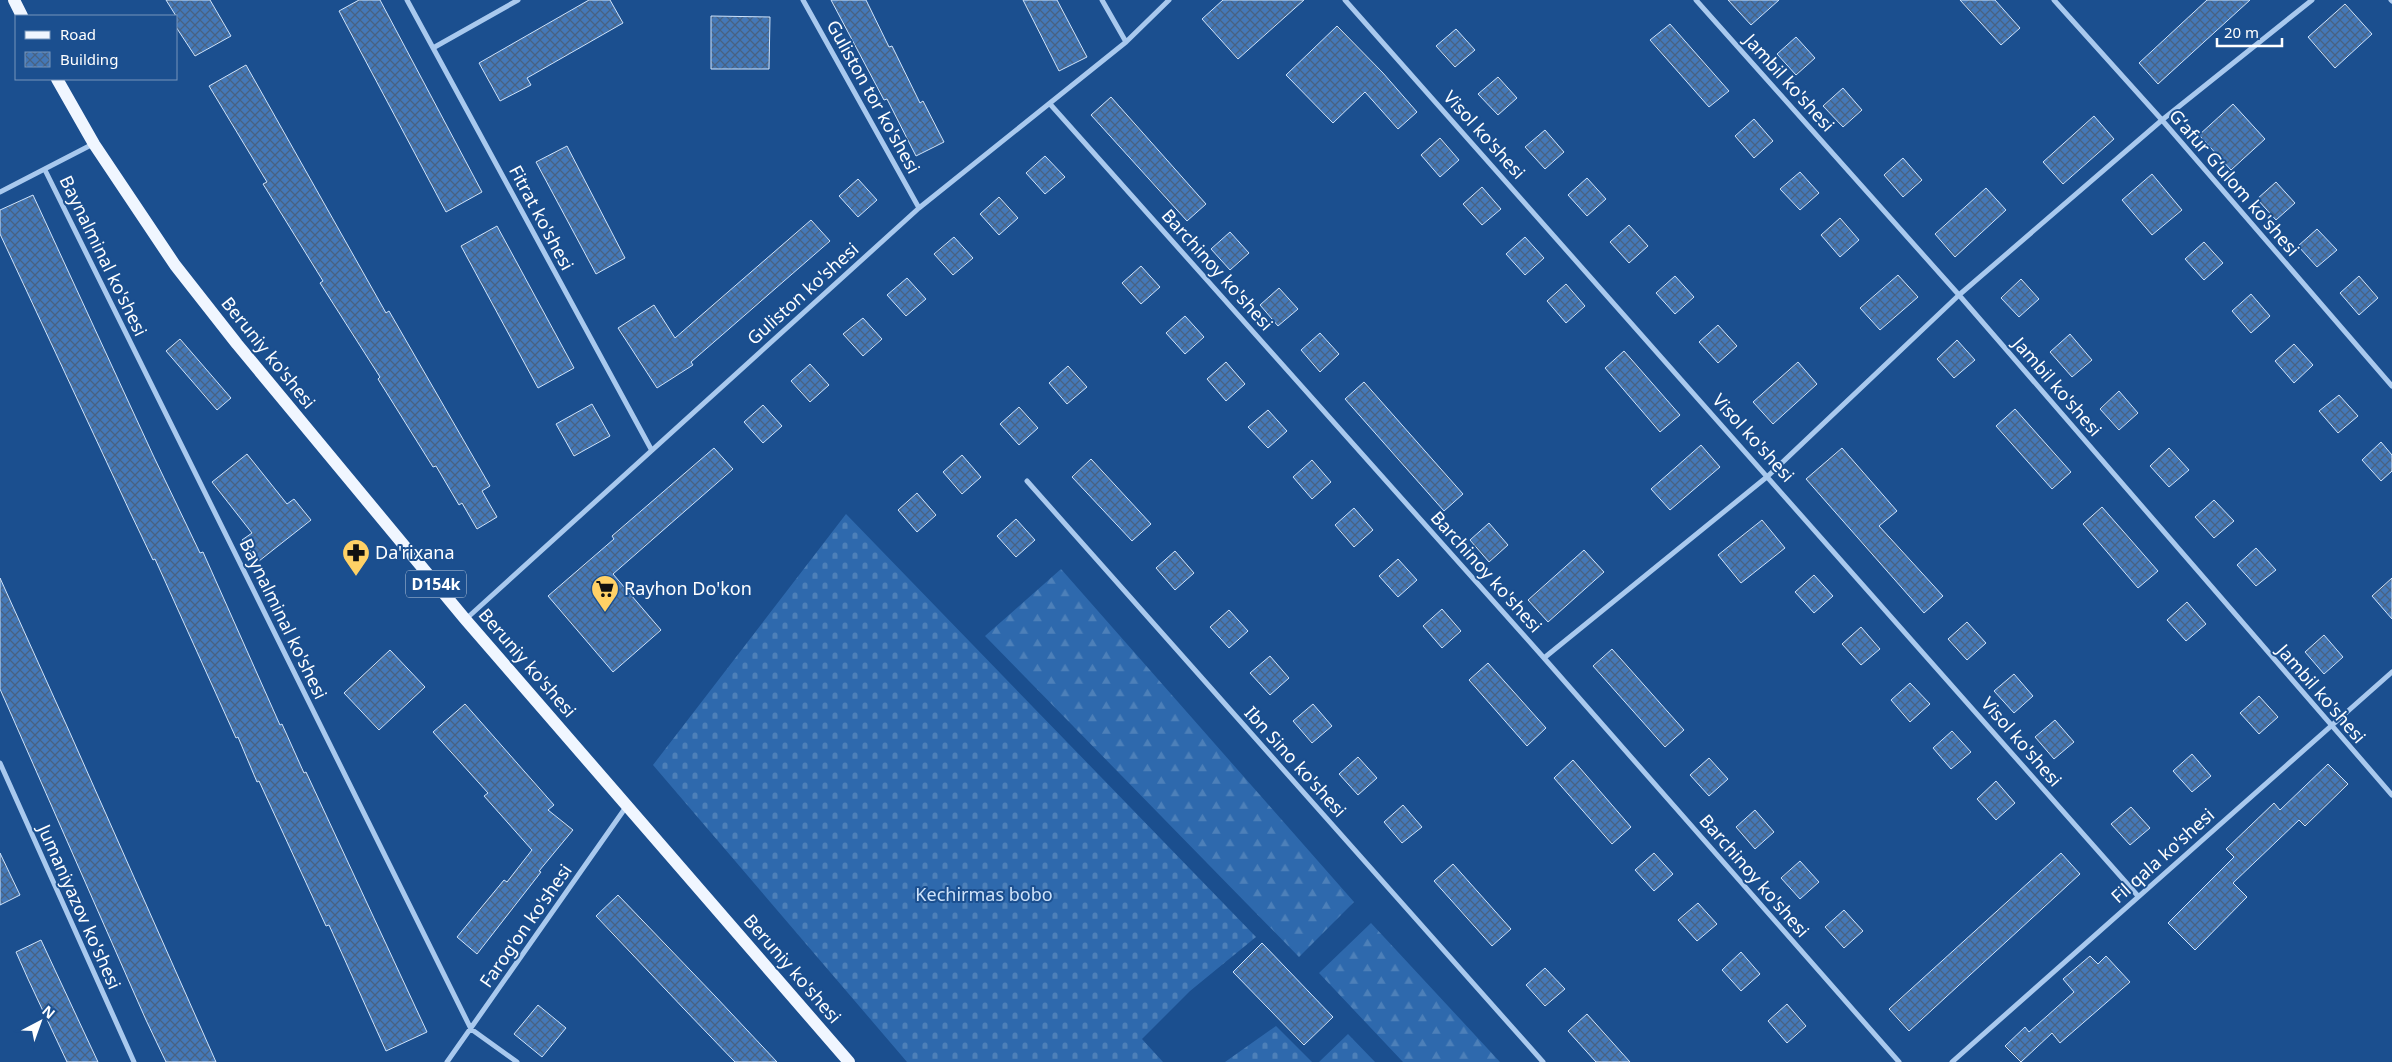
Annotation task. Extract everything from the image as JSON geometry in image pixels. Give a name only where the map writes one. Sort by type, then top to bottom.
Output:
[{"type":"main road","points":[[14,0],[22,15]]},
{"type":"main road","name":"Beruniy ko'shesi","points":[[58,80],[94,144],[176,265],[237,344],[465,619],[849,1062]]},
{"type":"street","name":"Fitrat ko'shesi","points":[[407,0],[651,449]]},
{"type":"street","points":[[433,48],[518,0]]},
{"type":"street","name":"Guliston tor ko'shesi","points":[[803,0],[919,208]]},
{"type":"street","points":[[1102,0],[1126,42]]},
{"type":"street","name":"Guliston ko'shesi","points":[[465,619],[919,208],[1126,42],[1168,0]]},
{"type":"street","name":"Visol ko'shesi","points":[[1345,0],[2138,896]]},
{"type":"street","name":"Jambil ko'shesi","points":[[1696,0],[1959,295],[2392,795]]},
{"type":"street","name":"Gʻafur Gʻulom ko'shesi","points":[[2054,0],[2162,120],[2392,386]]},
{"type":"street","points":[[1544,658],[1768,476],[1959,295],[2162,120],[2312,0]]},
{"type":"street","name":"Barchinoy ko'shesi","points":[[1050,104],[1544,658],[1899,1062]]},
{"type":"street","points":[[0,192],[94,144]]},
{"type":"street","name":"Baynalminal ko'shesi","points":[[45,170],[471,1029],[517,1062]]},
{"type":"street","name":"Ibn Sino ko'shesi","points":[[1028,481],[1543,1062]]},
{"type":"street","name":"Fil qala ko'shesi","points":[[1952,1062],[2392,672]]},
{"type":"street","name":"Jumaniyazov ko'shesi","points":[[0,763],[134,1062]]},
{"type":"street","name":"Farog'on ko'shesi","points":[[447,1062],[627,806]]},
{"type":"green space","name":"Kechirmas bobo","points":[[846,514],[1256,937],[1190,991],[1142,1039],[1163,1062],[907,1062],[653,765]]},
{"type":"green space","points":[[1061,569],[1354,902],[1299,957],[985,636]]},
{"type":"green space","points":[[1371,923],[1500,1062],[1403,1062],[1319,973]]},
{"type":"green space","points":[[1276,1026],[1312,1062],[1225,1062]]},
{"type":"green space","points":[[1348,1034],[1375,1062],[1319,1062]]},
{"type":"building","points":[[166,0],[210,0],[231,36],[195,56],[178,30],[178,15],[175,15]]},
{"type":"building","points":[[359,0],[380,0],[482,192],[446,212],[339,11]]},
{"type":"building","points":[[589,0],[610,0],[623,23],[527,78],[531,85],[500,101],[479,63]]},
{"type":"building","points":[[831,0],[866,0],[889,47],[892,46],[920,103],[923,101],[944,142],[916,156],[887,99],[884,100]]},
{"type":"building","points":[[1023,0],[1057,0],[1087,57],[1059,71]]},
{"type":"building","points":[[1223,0],[1304,0],[1238,59],[1202,19]]},
{"type":"building","points":[[1728,0],[1779,0],[1751,25]]},
{"type":"building","points":[[1960,0],[1995,0],[2020,28],[2001,45]]},
{"type":"building","points":[[2207,0],[2250,0],[2158,84],[2139,63]]},
{"type":"building","points":[[2345,4],[2372,34],[2335,68],[2308,37]]},
{"type":"building","points":[[711,16],[770,17],[769,69],[711,69]]},
{"type":"building","points":[[1670,24],[1729,91],[1709,107],[1650,40]]},
{"type":"building","points":[[1337,26],[1383,73],[1417,112],[1398,129],[1365,92],[1333,123],[1286,75]]},
{"type":"building","points":[[1456,29],[1475,50],[1455,67],[1436,46]]},
{"type":"building","points":[[1796,37],[1815,58],[1796,75],[1777,54]]},
{"type":"building","points":[[246,65],[386,313],[389,311],[490,486],[482,491],[497,517],[477,529],[462,503],[459,505],[436,466],[433,467],[378,379],[380,377],[320,283],[323,281],[263,184],[267,182],[209,86]]},
{"type":"building","points":[[1498,77],[1517,98],[1498,115],[1478,94]]},
{"type":"building","points":[[1843,88],[1862,110],[1843,127],[1823,106]]},
{"type":"building","points":[[1111,97],[1206,204],[1187,221],[1091,115]]},
{"type":"building","points":[[2233,104],[2265,139],[2231,170],[2199,135]]},
{"type":"building","points":[[2094,116],[2114,139],[2063,184],[2043,162]]},
{"type":"building","points":[[1754,119],[1773,141],[1754,158],[1735,136]]},
{"type":"building","points":[[1545,130],[1564,152],[1545,169],[1525,147]]},
{"type":"building","points":[[1440,138],[1459,160],[1440,177],[1421,155]]},
{"type":"building","points":[[567,146],[625,258],[596,274],[536,162]]},
{"type":"building","points":[[1045,156],[1065,177],[1045,194],[1026,173]]},
{"type":"building","points":[[1903,158],[1922,180],[1903,197],[1884,175]]},
{"type":"building","points":[[1800,172],[1819,193],[1800,210],[1780,189]]},
{"type":"building","points":[[2152,174],[2182,210],[2152,235],[2122,200]]},
{"type":"building","points":[[1587,178],[1606,199],[1587,216],[1568,195]]},
{"type":"building","points":[[858,179],[877,200],[858,217],[839,196]]},
{"type":"building","points":[[2276,182],[2295,203],[2276,220],[2257,199]]},
{"type":"building","points":[[1482,187],[1501,209],[1482,225],[1463,204]]},
{"type":"building","points":[[1986,188],[2006,210],[1955,257],[1935,234]]},
{"type":"building","points":[[33,195],[153,455],[200,553],[203,552],[280,725],[282,724],[304,773],[306,772],[427,1032],[386,1051],[329,925],[326,926],[259,781],[257,782],[238,737],[236,738],[155,559],[153,560],[130,512],[0,234],[0,210]]},
{"type":"building","points":[[999,197],[1018,218],[999,235],[980,214]]},
{"type":"building","points":[[1840,218],[1859,240],[1840,257],[1821,235]]},
{"type":"building","points":[[811,220],[830,241],[691,362],[693,365],[657,388],[618,328],[654,305],[675,338]]},
{"type":"building","points":[[1629,225],[1648,246],[1629,263],[1610,242]]},
{"type":"building","points":[[497,226],[574,368],[538,388],[461,246]]},
{"type":"building","points":[[2317,229],[2337,250],[2317,267],[2298,246]]},
{"type":"building","points":[[1230,232],[1249,253],[1230,270],[1211,249]]},
{"type":"building","points":[[954,237],[973,258],[953,275],[934,254]]},
{"type":"building","points":[[1525,237],[1544,258],[1525,275],[1506,254]]},
{"type":"building","points":[[2204,242],[2223,263],[2204,280],[2185,259]]},
{"type":"building","points":[[1141,266],[1160,287],[1141,304],[1122,283]]},
{"type":"building","points":[[1898,275],[1918,297],[1880,330],[1860,308]]},
{"type":"building","points":[[1675,276],[1694,297],[1675,314],[1656,293]]},
{"type":"building","points":[[2359,276],[2378,298],[2359,315],[2340,293]]},
{"type":"building","points":[[907,278],[926,299],[906,316],[887,295]]},
{"type":"building","points":[[2021,279],[2039,299],[2019,317],[2001,298]]},
{"type":"building","points":[[1566,284],[1585,306],[1566,323],[1547,301]]},
{"type":"building","points":[[1279,288],[1298,309],[1278,326],[1260,305]]},
{"type":"building","points":[[2251,294],[2270,316],[2251,333],[2232,311]]},
{"type":"building","points":[[1185,316],[1204,337],[1185,354],[1166,333]]},
{"type":"building","points":[[863,318],[882,339],[863,356],[843,334]]},
{"type":"building","points":[[1718,325],[1737,346],[1718,363],[1699,342]]},
{"type":"building","points":[[1320,333],[1339,354],[1320,372],[1301,350]]},
{"type":"building","points":[[2070,334],[2092,360],[2072,377],[2050,352]]},
{"type":"building","points":[[180,339],[231,398],[217,410],[166,351]]},
{"type":"building","points":[[1957,340],[1975,360],[1954,378],[1937,359]]},
{"type":"building","points":[[2294,344],[2313,365],[2294,383],[2275,361]]},
{"type":"building","points":[[1624,351],[1680,415],[1660,432],[1605,368]]},
{"type":"building","points":[[1226,362],[1245,384],[1226,401],[1207,379]]},
{"type":"building","points":[[1798,362],[1817,384],[1773,424],[1753,402]]},
{"type":"building","points":[[810,364],[829,385],[810,402],[791,381]]},
{"type":"building","points":[[1068,366],[1087,387],[1067,404],[1049,383]]},
{"type":"building","points":[[1364,382],[1463,494],[1444,511],[1345,399]]},
{"type":"building","points":[[2119,391],[2138,413],[2119,430],[2100,409]]},
{"type":"building","points":[[2339,395],[2358,416],[2338,433],[2319,411]]},
{"type":"building","points":[[592,404],[610,436],[574,456],[556,424]]},
{"type":"building","points":[[763,405],[782,426],[763,443],[744,422]]},
{"type":"building","points":[[1019,407],[1038,428],[1019,445],[1000,424]]},
{"type":"building","points":[[2015,409],[2071,472],[2052,489],[1996,426]]},
{"type":"building","points":[[1268,410],[1287,431],[1268,448],[1248,427]]},
{"type":"building","points":[[2381,442],[2392,455],[2392,471],[2381,481],[2362,460]]},
{"type":"building","points":[[1701,445],[1720,467],[1670,510],[1651,489]]},
{"type":"building","points":[[714,448],[733,469],[613,574],[661,630],[613,672],[548,596],[614,539],[612,536]]},
{"type":"building","points":[[1842,448],[1897,511],[1879,526],[1943,596],[1924,613],[1806,479]]},
{"type":"building","points":[[2169,448],[2189,470],[2169,487],[2150,466]]},
{"type":"building","points":[[247,454],[287,504],[294,499],[311,520],[259,561],[242,540],[252,533],[212,482]]},
{"type":"building","points":[[962,455],[981,477],[962,494],[943,472]]},
{"type":"building","points":[[1091,459],[1151,524],[1132,541],[1072,477]]},
{"type":"building","points":[[1312,460],[1331,482],[1312,499],[1293,477]]},
{"type":"building","points":[[917,493],[936,515],[917,532],[898,510]]},
{"type":"building","points":[[2214,500],[2234,521],[2214,538],[2195,517]]},
{"type":"building","points":[[2102,507],[2158,571],[2138,588],[2083,524]]},
{"type":"building","points":[[1354,508],[1373,530],[1354,547],[1335,525]]},
{"type":"building","points":[[1016,519],[1035,540],[1016,557],[997,536]]},
{"type":"building","points":[[1762,520],[1785,548],[1741,583],[1718,555]]},
{"type":"building","points":[[1489,523],[1508,545],[1489,562],[1470,540]]},
{"type":"building","points":[[2256,548],[2276,570],[2256,586],[2237,565]]},
{"type":"building","points":[[1584,550],[1604,572],[1548,622],[1528,600]]},
{"type":"building","points":[[1175,551],[1194,573],[1175,590],[1156,568]]},
{"type":"building","points":[[1398,559],[1417,580],[1398,597],[1379,576]]},
{"type":"building","points":[[1814,575],[1833,596],[1814,613],[1795,592]]},
{"type":"building","points":[[0,578],[216,1062],[166,1062],[146,1020],[0,689]]},
{"type":"building","points":[[2392,578],[2392,619],[2372,596]]},
{"type":"building","points":[[2187,602],[2206,624],[2186,641],[2167,620]]},
{"type":"building","points":[[1442,609],[1461,631],[1442,648],[1423,626]]},
{"type":"building","points":[[1229,610],[1248,631],[1229,648],[1210,627]]},
{"type":"building","points":[[1967,622],[1986,643],[1967,660],[1948,639]]},
{"type":"building","points":[[1861,627],[1880,649],[1861,665],[1842,644]]},
{"type":"building","points":[[2324,635],[2343,657],[2324,674],[2305,652]]},
{"type":"building","points":[[1612,649],[1684,730],[1665,747],[1593,666]]},
{"type":"building","points":[[390,650],[425,687],[379,730],[344,693]]},
{"type":"building","points":[[1270,656],[1289,678],[1270,695],[1250,673]]},
{"type":"building","points":[[1488,663],[1546,728],[1527,746],[1469,680]]},
{"type":"building","points":[[2014,674],[2033,696],[2014,713],[1994,691]]},
{"type":"building","points":[[1910,683],[1930,704],[1910,722],[1891,700]]},
{"type":"building","points":[[2259,696],[2278,717],[2259,734],[2240,713]]},
{"type":"building","points":[[465,704],[554,805],[548,810],[573,830],[539,871],[541,872],[477,954],[457,937],[504,880],[507,882],[532,850],[484,796],[488,793],[433,732]]},
{"type":"building","points":[[1313,704],[1332,726],[1312,743],[1293,721]]},
{"type":"building","points":[[2055,720],[2074,742],[2054,759],[2035,737]]},
{"type":"building","points":[[1952,731],[1971,752],[1951,769],[1933,748]]},
{"type":"building","points":[[2192,754],[2211,776],[2192,792],[2173,771]]},
{"type":"building","points":[[1358,757],[1377,778],[1358,795],[1339,774]]},
{"type":"building","points":[[1709,758],[1728,779],[1709,796],[1690,775]]},
{"type":"building","points":[[1573,760],[1631,827],[1612,844],[1554,778]]},
{"type":"building","points":[[2328,764],[2348,784],[2305,826],[2299,820],[2233,883],[2247,897],[2195,950],[2168,923],[2234,857],[2226,849],[2274,803],[2280,810]]},
{"type":"building","points":[[1996,781],[2015,803],[1996,820],[1977,799]]},
{"type":"building","points":[[1403,805],[1422,827],[1402,843],[1384,822]]},
{"type":"building","points":[[2131,807],[2150,828],[2130,845],[2111,824]]},
{"type":"building","points":[[1755,810],[1774,832],[1755,849],[1736,827]]},
{"type":"building","points":[[0,853],[20,895],[0,905]]},
{"type":"building","points":[[1654,853],[1673,874],[1654,891],[1635,870]]},
{"type":"building","points":[[2061,853],[2080,874],[1909,1031],[1889,1009]]},
{"type":"building","points":[[1800,861],[1819,882],[1800,899],[1781,878]]},
{"type":"building","points":[[1453,864],[1511,929],[1492,946],[1434,881]]},
{"type":"building","points":[[618,895],[777,1062],[735,1062],[685,1010],[596,916]]},
{"type":"building","points":[[1698,903],[1717,924],[1697,941],[1678,920]]},
{"type":"building","points":[[1844,910],[1863,931],[1844,948],[1825,927]]},
{"type":"building","points":[[41,940],[98,1062],[67,1062],[28,979],[16,952]]},
{"type":"building","points":[[1262,943],[1333,1017],[1304,1045],[1233,972]]},
{"type":"building","points":[[1741,952],[1760,974],[1741,991],[1722,970]]},
{"type":"building","points":[[2090,956],[2098,964],[2106,956],[2130,982],[2060,1043],[2052,1033],[2021,1062],[2005,1046],[2025,1027],[2029,1032],[2074,992],[2063,979]]},
{"type":"building","points":[[1545,968],[1565,989],[1545,1006],[1526,985]]},
{"type":"building","points":[[1787,1004],[1806,1026],[1787,1043],[1768,1021]]},
{"type":"building","points":[[538,1005],[566,1028],[542,1057],[514,1034]]},
{"type":"building","points":[[1587,1014],[1630,1062],[1596,1062],[1568,1031]]},
{"type":"place","name":"Da'rixana","points":[[356,577]]},
{"type":"place","name":"Rayhon Do'kon","points":[[605,613]]}]
